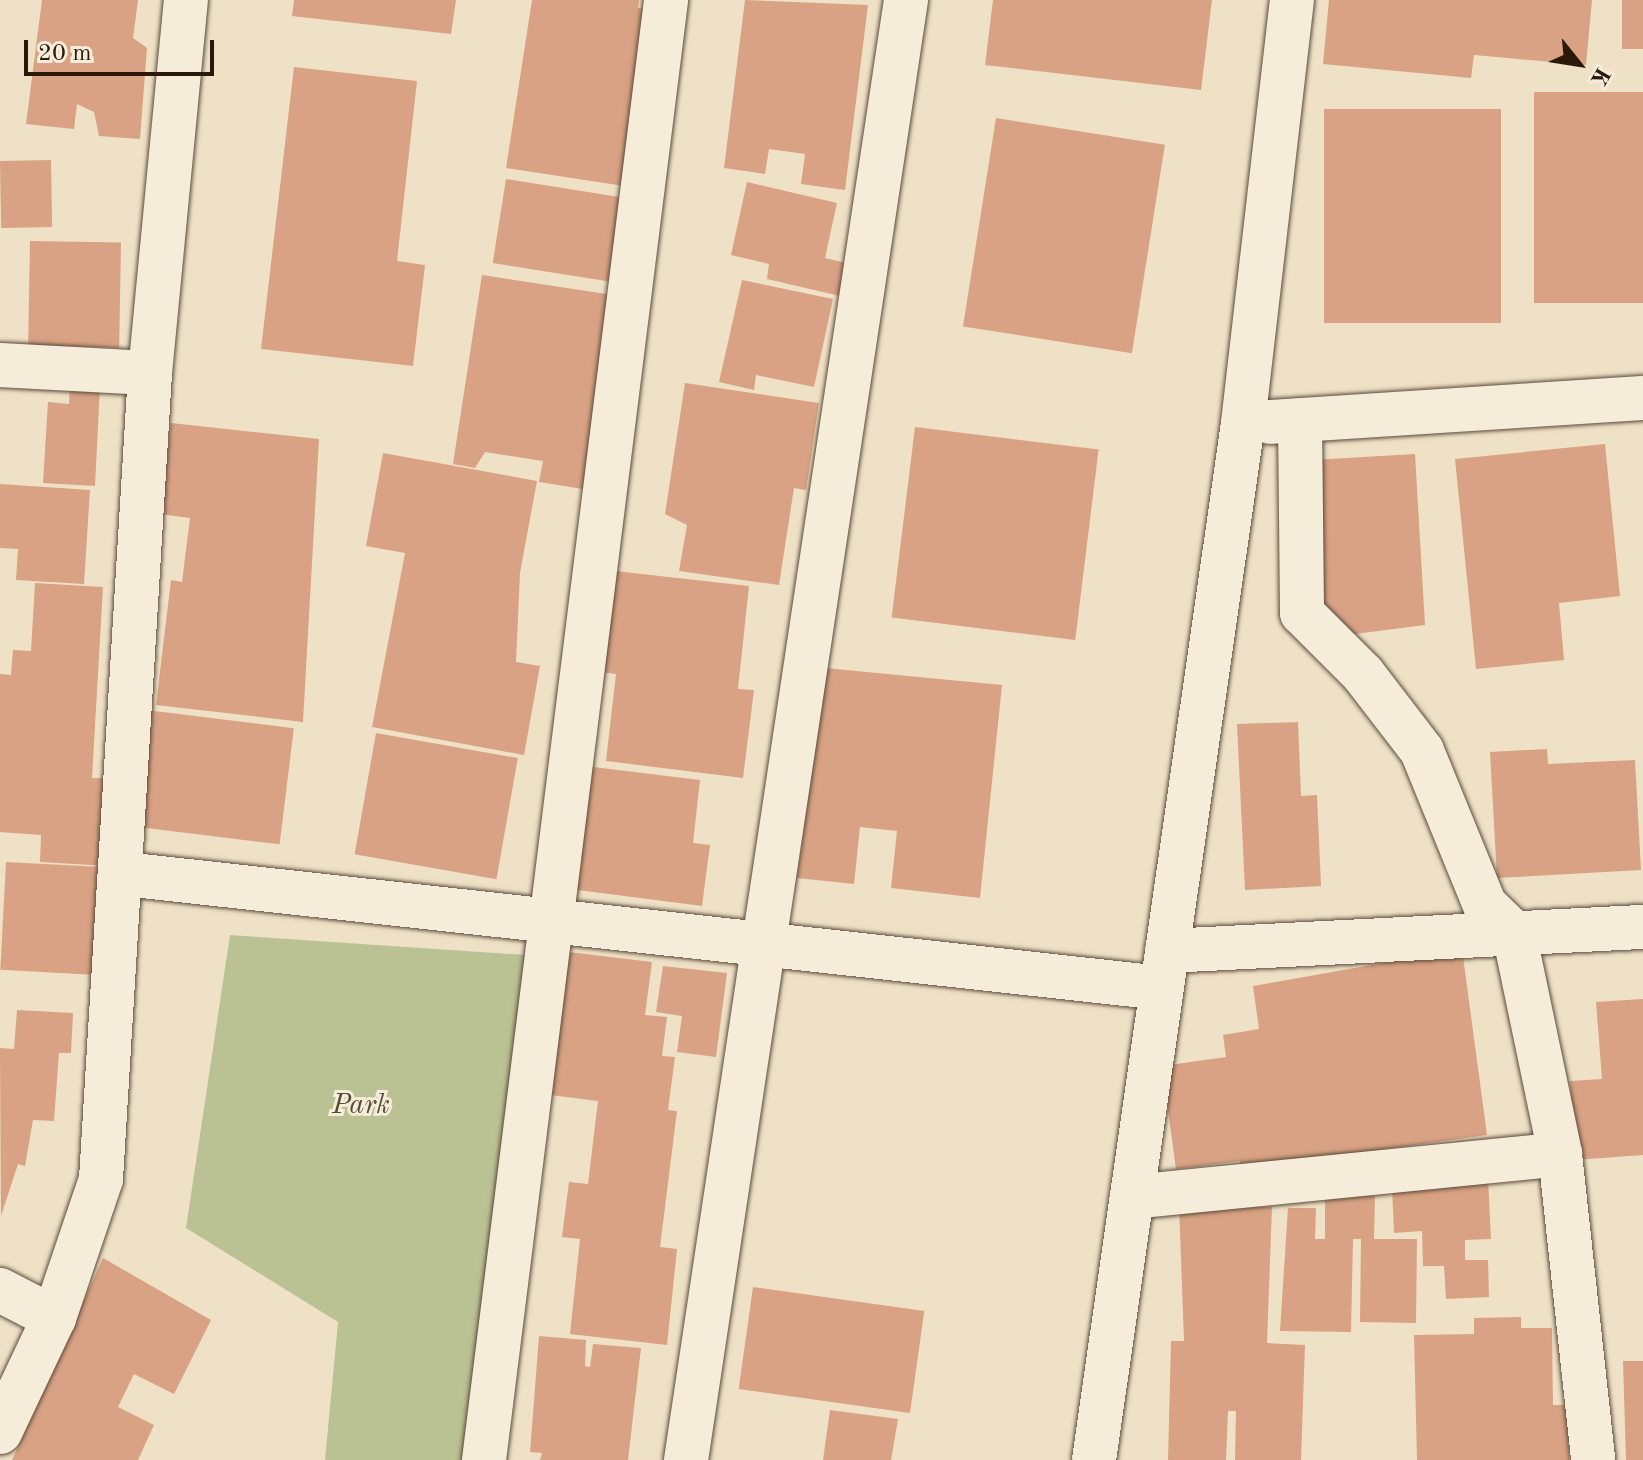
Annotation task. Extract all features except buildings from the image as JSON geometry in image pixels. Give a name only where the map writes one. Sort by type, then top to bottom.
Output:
[{"type":"street","points":[[0,1432],[54,1318],[101,1179],[124,874],[150,373],[186,0]]},
{"type":"street","points":[[484,1460],[548,916],[666,0]]},
{"type":"street","points":[[686,1460],[758,946],[906,0]]},
{"type":"street","points":[[1094,1460],[1243,423],[1292,0]]},
{"type":"street","points":[[0,365],[150,373]]},
{"type":"street","points":[[1243,423],[1643,398]]},
{"type":"street","points":[[1300,420],[1302,613],[1363,674],[1422,751],[1485,905],[1514,933],[1560,1154],[1593,1460]]},
{"type":"street","points":[[124,874],[548,916],[758,946],[1164,969],[1514,933],[1643,927]]},
{"type":"street","points":[[1132,1197],[1560,1154]]},
{"type":"street","points":[[0,1290],[54,1318]]},
{"type":"green space","name":"Park","points":[[230,935],[540,956],[464,1460],[325,1460],[338,1322],[186,1228]]}]
